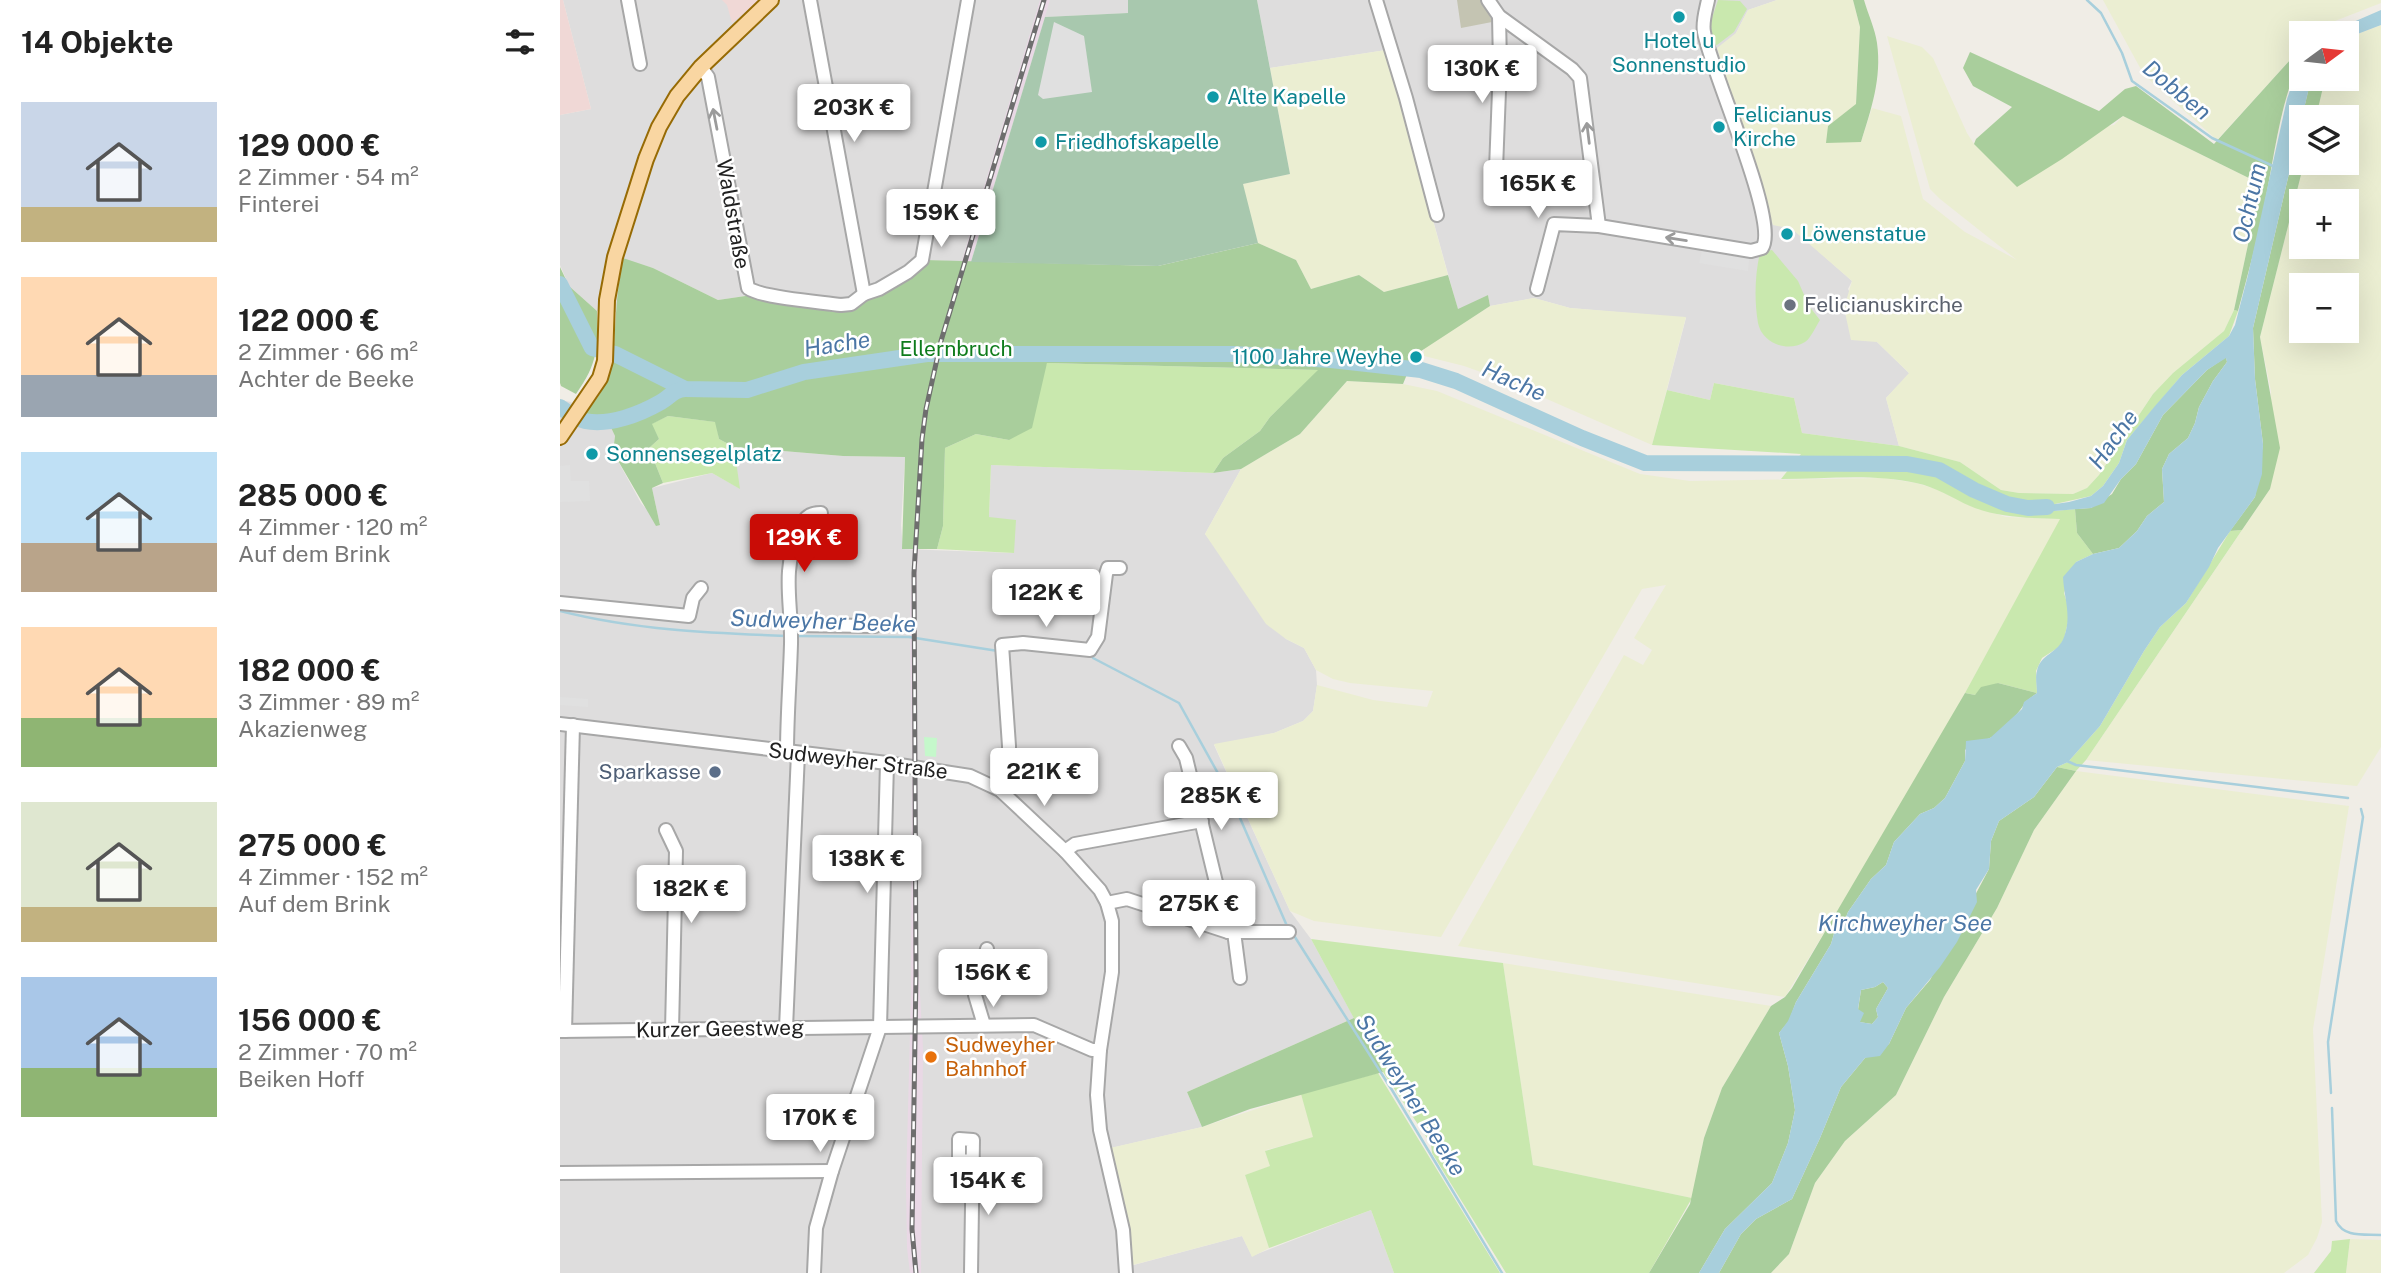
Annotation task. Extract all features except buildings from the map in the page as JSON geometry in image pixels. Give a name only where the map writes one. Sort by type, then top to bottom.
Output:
[{"type":"main road","points":[[560,437],[600,378],[607,344],[607,300],[612,270],[646,159],[663,120],[677,96],[701,67],[771,0]]},
{"type":"street","points":[[628,0],[640,64]]},
{"type":"street","points":[[810,0],[864,293]]},
{"type":"street","name":"Waldstraße","points":[[701,67],[708,77],[746,282],[753,291],[841,305],[851,304],[864,293],[879,289],[908,272],[922,260],[968,0]]},
{"type":"street","points":[[1376,0],[1406,98],[1437,215]]},
{"type":"street","points":[[1488,0],[1499,16],[1572,69],[1580,78],[1599,226]]},
{"type":"street","points":[[1537,289],[1554,224],[1599,226],[1753,251],[1766,244],[1765,223],[1704,33],[1708,0]]},
{"type":"street","points":[[1495,195],[1500,78],[1499,16]]},
{"type":"street","points":[[786,1028],[792,753],[787,567],[804,517],[821,513]]},
{"type":"street","points":[[1000,790],[1009,772],[1002,650],[1023,643],[1090,650],[1098,637],[1108,568],[1120,568]]},
{"type":"street","points":[[560,603],[689,616],[693,598],[701,588]]},
{"type":"street","points":[[790,625],[875,626]]},
{"type":"street","points":[[562,1031],[567,724]]},
{"type":"street","name":"Sudweyher Straße","points":[[567,724],[887,763],[971,776],[1000,790],[1065,851],[1096,884],[1107,903],[1113,929],[1112,972],[1100,1050],[1098,1111],[1121,1223],[1126,1273]]},
{"type":"street","points":[[1179,746],[1186,758],[1231,932],[1240,978]]},
{"type":"street","points":[[814,1273],[816,1227],[880,1027],[887,763]]},
{"type":"street","points":[[1065,851],[1075,844],[1202,821]]},
{"type":"street","points":[[666,830],[676,851],[673,1030]]},
{"type":"street","points":[[1107,903],[1127,899],[1231,932],[1289,932]]},
{"type":"street","points":[[984,1025],[975,995],[987,949]]},
{"type":"street","name":"Kurzer Geestweg","points":[[562,1031],[1034,1025],[1092,1050],[1100,1050]]},
{"type":"street","points":[[971,1273],[972,1161]]},
{"type":"street","points":[[560,1173],[832,1171]]},
{"type":"shaded area","points":[[560,0],[563,0],[591,109],[560,115]]},
{"type":"shaded area","points":[[563,0],[1128,0],[1129,13],[1045,17],[971,262],[925,260],[860,301],[752,295],[718,300],[653,268],[623,259],[616,312],[597,311],[569,286],[560,265],[560,115],[591,109]]},
{"type":"shaded area","points":[[722,0],[760,0],[732,23],[727,5]]},
{"type":"shaded area","points":[[1040,0],[1050,0],[944,350],[927,439],[917,571],[918,959],[923,1048],[921,1273],[910,1273],[906,1184],[911,996],[910,619],[917,439],[931,364]]},
{"type":"shaded area","points":[[1257,0],[1777,0],[1748,10],[1736,33],[1792,228],[1852,281],[1848,289],[1877,342],[1910,374],[1886,398],[1899,446],[1802,433],[1794,398],[1714,383],[1710,400],[1667,390],[1686,318],[1570,308],[1534,298],[1490,306],[1488,295],[1458,310],[1386,50],[1270,68]]},
{"type":"shaded area","points":[[1457,0],[1485,0],[1492,22],[1461,28]]},
{"type":"shaded area","points":[[1777,0],[1853,0],[1860,27],[1856,105],[1828,126],[1861,142],[1872,108],[1901,116],[1923,199],[1965,232],[2017,260],[1930,189],[1887,36],[1922,47],[1933,58],[1974,144],[2114,125],[2123,116],[2261,184],[2234,310],[2224,331],[2173,373],[2153,394],[2099,475],[2087,488],[2073,494],[2001,490],[1960,462],[1899,446],[1886,398],[1909,373],[1877,342],[1851,340],[1844,308],[1852,281],[1792,229],[1773,225],[1717,48],[1736,33],[1748,10]]},
{"type":"shaded area","points":[[2103,0],[2381,0],[2381,3],[2335,21],[2289,21],[2289,61],[2217,140],[2144,75]]},
{"type":"shaded area","points":[[1054,22],[1084,36],[1092,92],[1043,99],[1038,95]]},
{"type":"shaded area","points":[[2381,25],[2381,747],[2357,786],[2086,760],[2270,489],[2271,391],[2260,337],[2289,222],[2289,259],[2359,259],[2359,189],[2297,189],[2301,175],[2359,175],[2359,105],[2319,105],[2322,91],[2359,91],[2359,33]]},
{"type":"shaded area","points":[[1386,50],[1448,275],[1384,292],[1359,275],[1311,289],[1296,260],[1258,243],[1242,184],[1290,174],[1270,68]]},
{"type":"shaded area","points":[[1703,246],[1750,254],[1748,271],[1699,263]]},
{"type":"shaded area","points":[[1534,298],[1570,308],[1686,317],[1652,445],[1506,381],[1424,356],[1424,348],[1490,306]]},
{"type":"shaded area","points":[[1347,381],[1403,384],[1437,391],[1640,474],[1690,481],[1884,478],[1936,489],[1971,506],[2006,517],[2061,519],[1949,722],[1785,997],[1458,946],[1624,655],[1643,665],[1652,650],[1634,638],[1666,585],[1642,589],[1441,937],[1314,921],[1290,911],[1214,744],[1274,733],[1303,721],[1313,711],[1317,685],[1373,700],[1427,707],[1433,691],[1350,683],[1333,679],[1316,670],[1304,648],[1266,624],[1205,534],[1241,469],[1300,434]]},
{"type":"shaded area","points":[[560,400],[571,402],[588,417],[606,416],[615,436],[613,452],[641,503],[660,525],[652,488],[712,473],[739,488],[734,447],[843,456],[905,457],[901,525],[903,549],[1013,553],[989,517],[991,465],[1213,473],[1241,469],[1205,534],[1286,639],[1304,648],[1316,670],[1317,685],[1313,711],[1303,721],[1274,733],[1214,745],[1290,911],[1311,939],[1354,1018],[1187,1092],[1202,1127],[1111,1148],[1130,1266],[1242,1236],[1252,1256],[1371,1210],[1394,1273],[560,1273]]},
{"type":"shaded area","points":[[570,465],[571,481],[589,481],[590,501],[560,502],[560,466]]},
{"type":"shaded area","points":[[560,697],[588,699],[588,707],[560,705]]},
{"type":"shaded area","points":[[2076,771],[2349,806],[2313,1029],[2322,1222],[2308,1255],[2284,1273],[1771,1273],[1789,1254],[1815,1183],[1845,1141],[1896,1095],[1944,997],[1997,908],[2034,830]]},
{"type":"shaded area","points":[[1503,963],[1771,1006],[1722,1088],[1704,1138],[1692,1198],[1533,1165]]},
{"type":"shaded area","points":[[865,1093],[872,1095],[864,1120],[858,1121],[850,1141],[848,1140]]},
{"type":"shaded area","points":[[1301,1094],[1314,1137],[1266,1150],[1271,1166],[1245,1175],[1269,1248],[1252,1257],[1242,1236],[1129,1266],[1122,1209],[1110,1148],[1202,1127]]},
{"type":"shaded area","points":[[2350,1239],[2381,1240],[2381,1273],[2346,1273]]},
{"type":"green space","points":[[1128,0],[1257,0],[1290,174],[1243,184],[1258,243],[1158,266],[971,262],[1045,17],[1128,13]]},
{"type":"green space","points":[[1718,0],[1740,1],[1747,9],[1734,32],[1713,48],[1709,27]]},
{"type":"green space","points":[[1853,0],[1864,0],[1876,38],[1878,69],[1875,94],[1861,142],[1826,143],[1828,126],[1856,104],[1860,27]]},
{"type":"green space","points":[[1970,52],[2099,111],[2125,89],[2136,86],[2214,144],[2289,61],[2289,90],[2238,311],[2234,310],[2261,184],[2123,116],[2017,187],[1974,144],[1976,139],[2012,107],[1973,86],[1963,68]]},
{"type":"green space","points":[[2308,91],[2322,91],[2319,105],[2305,105]]},
{"type":"green space","points":[[2289,174],[2301,175],[2297,189],[2289,189],[2289,222],[2260,337],[2280,448],[2270,489],[2242,530],[2230,531],[2255,497],[2263,444],[2255,379],[2253,328]]},
{"type":"green space","name":"Ellernbruch","points":[[1258,243],[1296,260],[1311,289],[1359,275],[1384,292],[1448,275],[1458,309],[1488,295],[1490,306],[1415,355],[1403,384],[1347,381],[1300,434],[1241,469],[1213,473],[1223,458],[1260,431],[1270,417],[1318,370],[1047,363],[1032,428],[1009,440],[976,434],[945,448],[943,526],[937,549],[902,549],[905,457],[843,456],[734,447],[719,439],[715,422],[668,416],[652,424],[659,439],[649,448],[663,483],[652,488],[660,525],[656,526],[613,452],[615,436],[606,417],[583,415],[602,391],[611,368],[623,258],[653,268],[718,300],[752,295],[842,307],[925,260],[1158,266]]},
{"type":"green space","points":[[1772,250],[1798,281],[1809,306],[1820,320],[1807,340],[1798,345],[1783,346],[1770,341],[1760,330],[1758,323],[1758,261],[1760,252]]},
{"type":"green space","points":[[560,267],[569,286],[597,311],[593,364],[576,394],[560,383]]},
{"type":"green space","points":[[2234,310],[2238,311],[2229,336],[2182,375],[2127,440],[2119,463],[2103,486],[2091,496],[2055,504],[2054,511],[2075,509],[2077,533],[2093,554],[2076,562],[2064,593],[2070,613],[2064,639],[2059,647],[2042,658],[2036,671],[2037,693],[1998,683],[1975,695],[1965,693],[2060,519],[1992,513],[1930,487],[1899,480],[1866,477],[1781,479],[1801,454],[1652,445],[1667,390],[1710,400],[1714,383],[1794,398],[1802,433],[1899,446],[1960,462],[2001,490],[2073,494],[2087,488],[2099,475],[2153,394],[2173,373],[2224,331]]},
{"type":"green space","points":[[2226,357],[2227,362],[2199,407],[2188,438],[2169,454],[2162,469],[2164,502],[2147,516],[2137,531],[2119,548],[2093,554],[2077,533],[2075,509],[2091,508],[2112,494],[2121,479],[2136,464],[2163,415],[2207,370]]},
{"type":"green space","points":[[1047,363],[1319,370],[1270,417],[1260,431],[1223,458],[1213,473],[991,465],[989,517],[1016,520],[1014,553],[937,549],[943,526],[945,448],[976,434],[1009,440]]},
{"type":"green space","points":[[668,416],[716,422],[719,439],[734,447],[740,489],[712,473],[663,483],[649,448],[659,439],[651,424]]},
{"type":"green space","points":[[2242,530],[2086,760],[2076,771],[2057,767],[2068,762],[2100,726],[2160,627],[2186,603],[2230,531]]},
{"type":"green space","points":[[1998,683],[2037,693],[2025,702],[1999,732],[1965,750],[1965,761],[1945,798],[1934,808],[1920,814],[1894,842],[1886,865],[1871,879],[1844,922],[1835,930],[1831,944],[1796,1002],[1789,1021],[1779,1033],[1795,1110],[1788,1143],[1772,1183],[1725,1229],[1699,1273],[1649,1273],[1690,1204],[1704,1138],[1722,1088],[1771,1006],[1785,997],[1792,988],[1965,693],[1975,695],[1981,687]]},
{"type":"green space","points":[[924,737],[937,738],[936,757],[925,756]]},
{"type":"green space","points":[[2057,767],[2076,771],[2034,830],[1997,908],[1944,997],[1896,1095],[1845,1141],[1815,1183],[1789,1254],[1771,1273],[1719,1273],[1741,1234],[1756,1219],[1792,1199],[1841,1087],[1865,1058],[1889,1044],[1906,1008],[1930,980],[1989,869],[1991,841],[1999,821],[2034,797]]},
{"type":"green space","points":[[1311,939],[1503,963],[1533,1165],[1692,1198],[1649,1273],[1506,1273],[1432,1153],[1431,1144],[1383,1072]]},
{"type":"green space","points":[[1883,982],[1888,988],[1876,1009],[1878,1017],[1872,1024],[1859,1022],[1861,990]]},
{"type":"green space","points":[[1354,1018],[1383,1072],[1250,1109],[1202,1127],[1187,1092]]},
{"type":"green space","points":[[1378,1073],[1500,1273],[1394,1273],[1371,1210],[1269,1248],[1245,1175],[1270,1166],[1265,1151],[1313,1137],[1301,1094]]},
{"type":"green space","points":[[2350,1239],[2346,1273],[2314,1273],[2331,1251],[2332,1241]]},
{"type":"water","points":[[2381,10],[2381,25],[2359,33],[2359,21],[2356,21]]},
{"type":"water","name":"Kirchweyher See","points":[[2290,91],[2308,91],[2305,105],[2289,105],[2289,173],[2253,328],[2255,379],[2263,444],[2262,474],[2255,497],[2218,548],[2186,603],[2160,627],[2100,726],[2068,762],[2057,767],[2034,797],[1999,821],[1991,841],[1989,869],[1976,890],[1977,902],[1957,942],[1906,1008],[1889,1044],[1880,1056],[1865,1058],[1841,1087],[1792,1199],[1756,1219],[1741,1234],[1719,1273],[1699,1273],[1725,1229],[1772,1183],[1788,1143],[1795,1110],[1779,1033],[1831,944],[1835,930],[1844,922],[1871,879],[1886,865],[1894,842],[1920,814],[1934,808],[1945,798],[1965,761],[1966,741],[1990,738],[2022,709],[2024,702],[2037,693],[2036,676],[2039,665],[2062,642],[2066,629],[2063,577],[2076,562],[2093,554],[2119,548],[2137,531],[2147,516],[2164,502],[2162,469],[2169,454],[2188,438],[2199,407],[2227,362],[2226,358],[2207,370],[2163,415],[2136,464],[2104,503],[2091,508],[2054,511],[2028,508],[2091,496],[2103,486],[2119,463],[2127,440],[2155,406],[2182,375],[2229,336],[2235,325],[2287,99]],"holes":[[[1883,982],[1888,988],[1876,1009],[1878,1017],[1872,1024],[1860,1022],[1864,1013],[1858,1009],[1861,990]]]},
{"type":"waterway","name":"Dobben","points":[[2087,0],[2101,13],[2122,53],[2132,81],[2212,138],[2273,166]]},
{"type":"waterway","name":"Hache","points":[[560,284],[592,348],[615,354],[685,389],[747,390],[804,372],[927,354],[1233,354],[1331,360],[1421,370],[1456,381],[1582,438],[1645,463],[1907,464],[1939,470],[1974,490],[2007,504],[2028,508],[2047,507]]},
{"type":"waterway","name":"Hache","points":[[560,407],[582,420],[604,422],[644,411],[685,389]]},
{"type":"waterway","name":"Sudweyher Beeke","points":[[560,611],[616,623],[701,632],[786,636]]},
{"type":"waterway","name":"Sudweyher Beeke","points":[[796,636],[909,637],[998,651]]},
{"type":"waterway","name":"Sudweyher Beeke","points":[[1011,650],[1026,649]]},
{"type":"waterway","name":"Sudweyher Beeke","points":[[1093,658],[1179,703],[1230,795],[1287,926]]},
{"type":"waterway","points":[[2067,761],[2076,765],[2348,798]]},
{"type":"waterway","points":[[2331,1093],[2328,1042],[2363,817],[2361,809]]},
{"type":"waterway","name":"Sudweyher Beeke","points":[[1293,934],[1392,1090],[1502,1273]]},
{"type":"waterway","points":[[2332,1108],[2336,1221],[2349,1233],[2381,1235]]},
{"type":"railway","points":[[916,1273],[912,1229],[916,975],[914,573],[922,439],[941,341],[1044,0]]},
{"type":"place","name":"Hotel u Sonnenstudio","points":[[1679,17]]},
{"type":"place","name":"Alte Kapelle","points":[[1213,97]]},
{"type":"place","name":"Felicianus Kirche","points":[[1719,127]]},
{"type":"place","name":"Friedhofskapelle","points":[[1041,142]]},
{"type":"place","name":"Löwenstatue","points":[[1787,234]]},
{"type":"place","name":"Felicianuskirche","points":[[1790,305]]},
{"type":"place","name":"1100 Jahre Weyhe","points":[[1416,357]]},
{"type":"place","name":"Sonnensegelplatz","points":[[592,454]]},
{"type":"place","name":"Sparkasse","points":[[715,772]]},
{"type":"place","name":"Sudweyher Bahnhof","points":[[931,1057]]},
{"type":"water label","name":"Ochtum","points":[[2249,203]]}]
